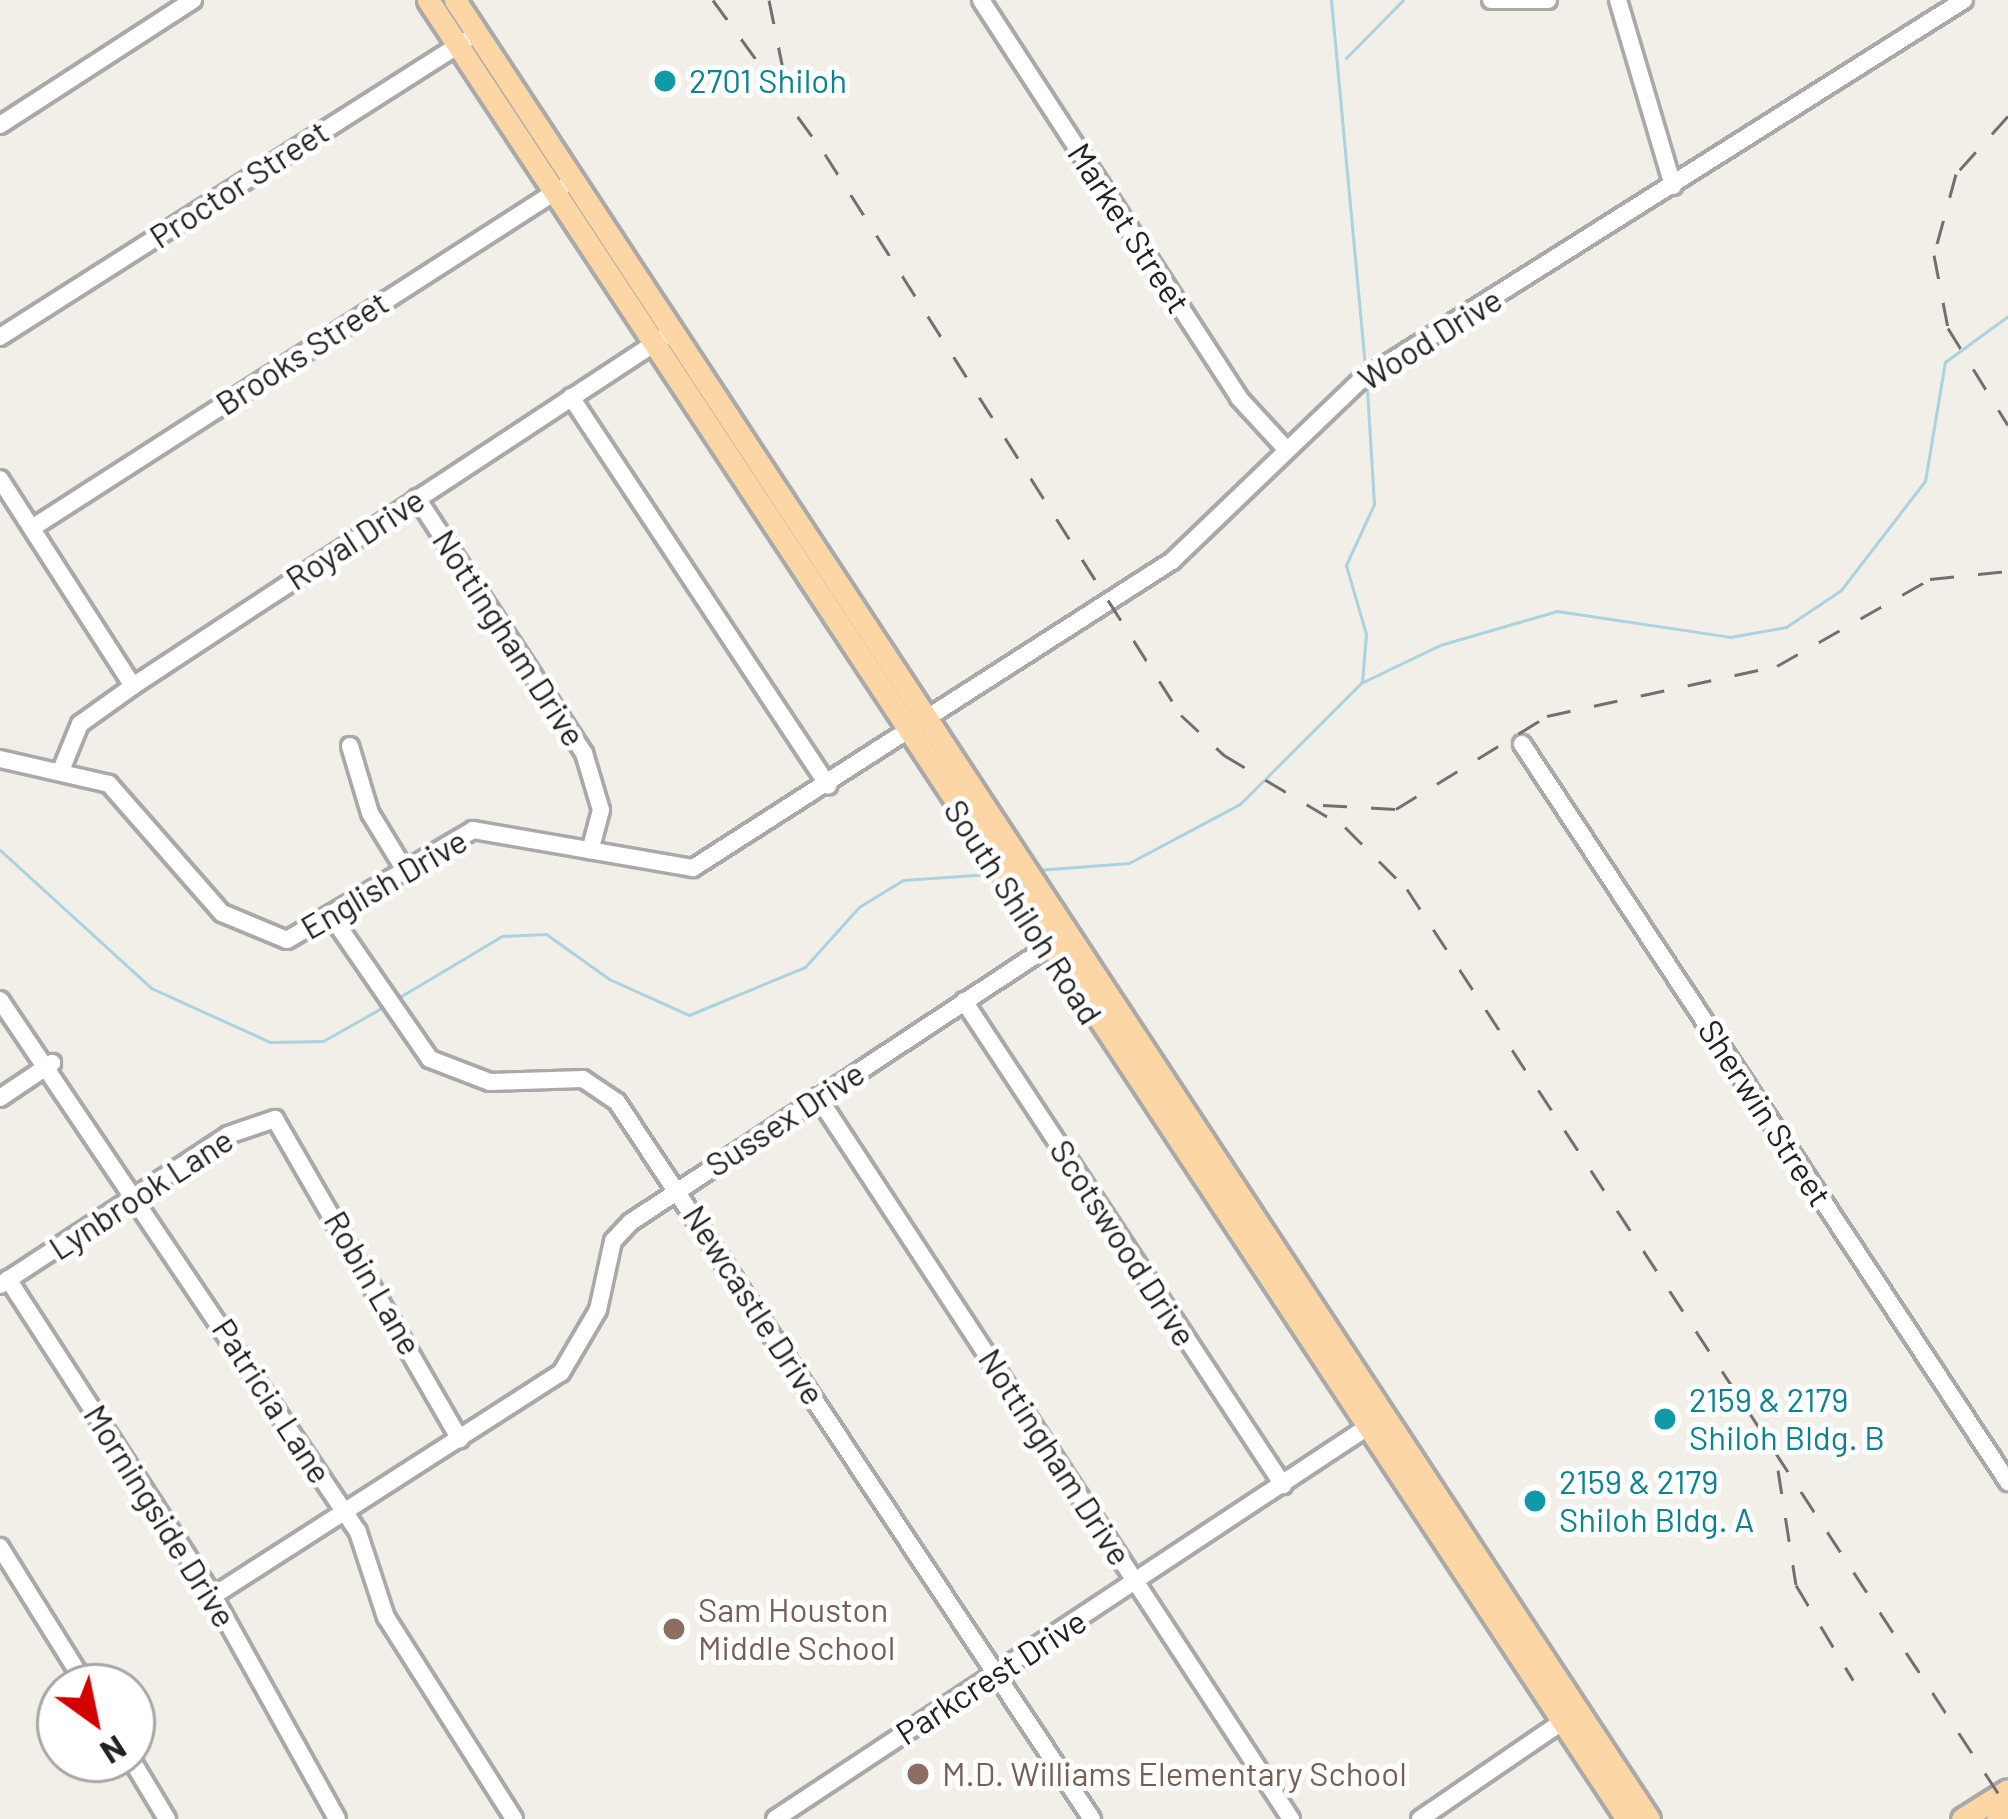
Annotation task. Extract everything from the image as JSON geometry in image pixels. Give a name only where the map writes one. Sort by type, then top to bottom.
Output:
[{"type":"main road","name":"South Shiloh Road","points":[[428,0],[672,332],[930,719],[1376,1422],[1569,1716],[1627,1819]]},
{"type":"main road","name":"South Shiloh Road","points":[[455,0],[653,346],[1046,948],[1376,1422]]},
{"type":"main road","name":"South Shiloh Road","points":[[1569,1716],[1649,1819]]},
{"type":"main road","points":[[1962,1819],[2005,1799]]},
{"type":"main road","points":[[1997,1819],[2005,1799]]},
{"type":"street","points":[[0,125],[193,0]]},
{"type":"street","name":"Market Street","points":[[981,0],[1240,398],[1286,449]]},
{"type":"street","points":[[1492,0],[1548,0]]},
{"type":"street","points":[[1618,0],[1673,186]]},
{"type":"street","name":"Wood Drive","points":[[930,719],[1172,561],[1360,381],[1964,0]]},
{"type":"street","name":"Proctor Street","points":[[0,337],[456,43],[479,38]]},
{"type":"street","name":"Brooks Street","points":[[32,528],[563,186]]},
{"type":"street","name":"Royal Drive","points":[[62,768],[80,724],[133,686],[672,332]]},
{"type":"street","points":[[572,397],[828,786]]},
{"type":"street","points":[[0,479],[133,686]]},
{"type":"street","name":"Nottingham Drive","points":[[417,498],[584,753],[601,810],[590,851]]},
{"type":"street","name":"English Drive","points":[[0,759],[62,768],[109,784],[222,913],[287,940],[334,920],[473,830],[694,868],[930,719]]},
{"type":"street","name":"Sherwin Street","points":[[1522,744],[2008,1482]]},
{"type":"street","points":[[350,746],[370,813],[406,872]]},
{"type":"street","name":"Newcastle Drive","points":[[334,920],[389,1006],[461,1078],[556,1075],[604,1089],[678,1190],[1092,1819]]},
{"type":"street","name":"Sussex Drive","points":[[213,1596],[561,1373],[598,1310],[613,1241],[678,1190],[1068,934]]},
{"type":"street","name":"Patricia Lane","points":[[0,1000],[52,1063],[346,1513],[386,1617],[514,1819]]},
{"type":"street","name":"Scotswood Drive","points":[[964,1001],[1283,1485]]},
{"type":"street","points":[[0,1098],[52,1063]]},
{"type":"street","name":"Nottingham Drive","points":[[818,1097],[1291,1819]]},
{"type":"street","name":"Lynbrook Lane","points":[[4,1282],[251,1124],[284,1128]]},
{"type":"street","name":"Robin Lane","points":[[284,1128],[460,1440]]},
{"type":"street","name":"Morningside Drive","points":[[4,1282],[213,1596],[337,1819]]},
{"type":"street","name":"Parkcrest Drive","points":[[775,1819],[1376,1422]]},
{"type":"street","points":[[0,1547],[72,1663]]},
{"type":"street","points":[[1420,1819],[1569,1716]]},
{"type":"street","points":[[145,1783],[167,1819]]},
{"type":"waterway","points":[[1331,0],[1365,366]]},
{"type":"waterway","points":[[1346,58],[1403,0]]},
{"type":"waterway","points":[[1037,870],[1129,863],[1240,804],[1361,683],[1440,645],[1557,611],[1730,637],[1786,627],[1841,590],[1925,481],[1945,362],[2008,316]]},
{"type":"waterway","points":[[1362,682],[1366,634],[1346,565],[1374,504],[1367,389]]},
{"type":"waterway","points":[[0,850],[151,988],[270,1042],[323,1041],[385,1006]]},
{"type":"waterway","points":[[398,998],[502,936],[546,934],[609,979],[689,1015],[805,967],[859,907],[903,880],[990,874]]},
{"type":"railway","points":[[713,0],[825,154],[1181,715],[1224,755],[1345,827],[1407,889],[2008,1808]]},
{"type":"railway","points":[[769,0],[788,93]]},
{"type":"railway","points":[[2008,116],[1956,174],[1934,255],[1948,328],[2008,425]]},
{"type":"railway","points":[[1323,805],[1396,809],[1547,716],[1777,666],[1930,579],[2008,571]]},
{"type":"railway","points":[[1778,1470],[1796,1585],[1853,1680]]},
{"type":"place","name":"2701 Shiloh","points":[[665,81]]},
{"type":"place","name":"2159 & 2179 Shiloh Bldg. B","points":[[1665,1419]]},
{"type":"place","name":"2159 & 2179 Shiloh Bldg. A","points":[[1535,1501]]},
{"type":"place","name":"Sam Houston Middle School","points":[[674,1629]]},
{"type":"place","name":"M.D. Williams Elementary School","points":[[918,1774]]}]
